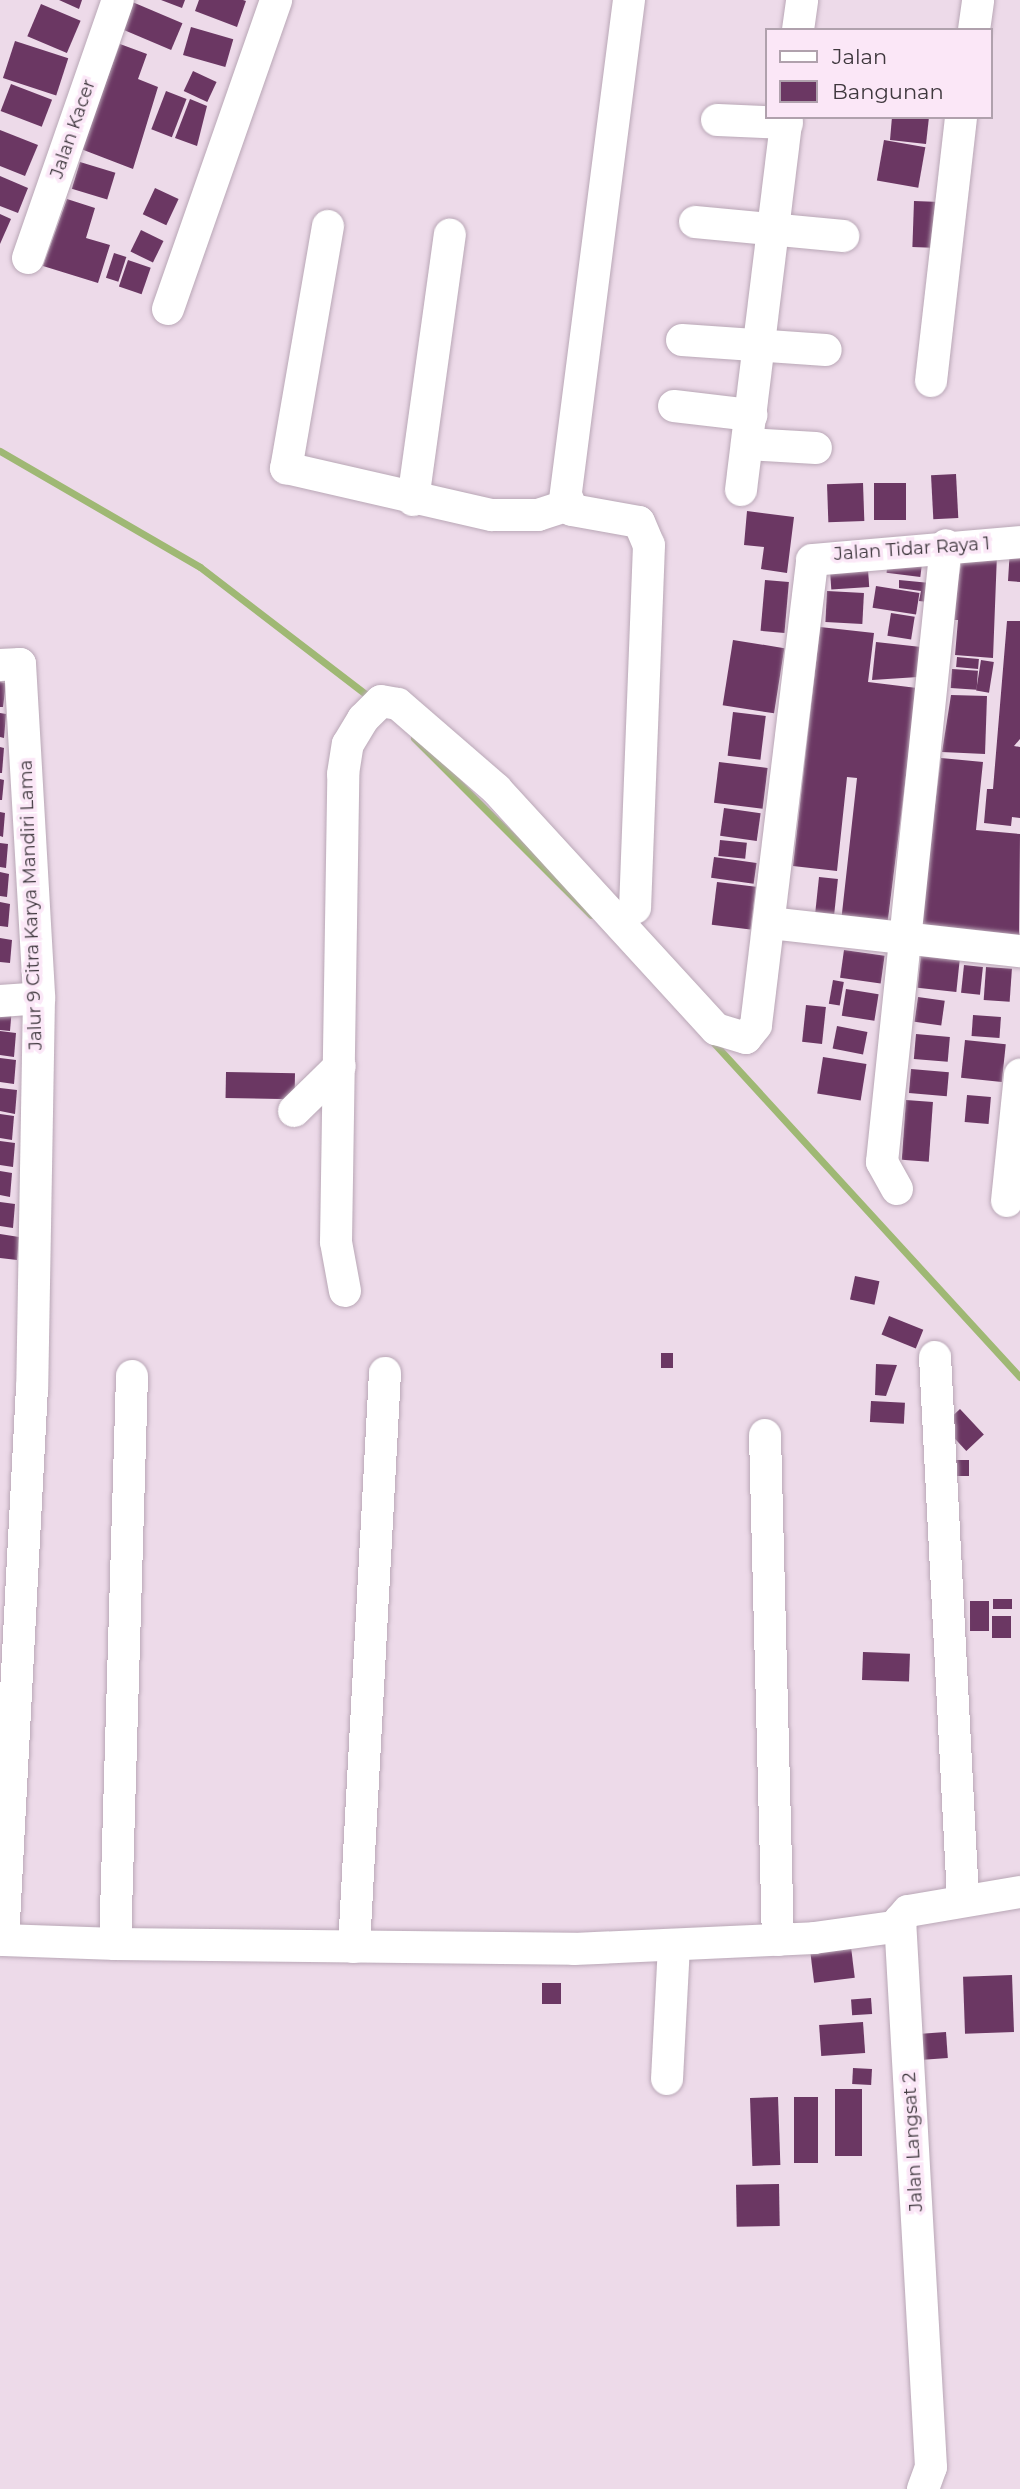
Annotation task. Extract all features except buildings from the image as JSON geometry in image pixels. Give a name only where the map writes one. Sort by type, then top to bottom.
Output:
[{"type":"street","name":"Jalan Kacer","points":[[28,258],[118,0]]},
{"type":"street","points":[[169,309],[276,0]]},
{"type":"street","points":[[569,505],[566,483],[629,0]]},
{"type":"street","points":[[798,28],[802,0]]},
{"type":"street","points":[[974,28],[978,0]]},
{"type":"street","points":[[931,381],[961,119]]},
{"type":"street","points":[[717,120],[787,120],[741,490]]},
{"type":"street","points":[[695,222],[843,236]]},
{"type":"street","points":[[328,226],[286,468],[413,500],[513,516],[569,505],[639,522],[649,545],[635,908]]},
{"type":"street","points":[[413,500],[450,235]]},
{"type":"street","points":[[682,340],[759,348],[826,350]]},
{"type":"street","points":[[674,406],[816,448]]},
{"type":"street","name":"Jalan Tidar Raya 1","points":[[769,923],[809,565],[816,557],[946,545],[1020,542]]},
{"type":"street","points":[[897,1189],[882,1162],[946,545]]},
{"type":"street","name":"Jalur 9 Citra Karya Mandiri Lama","points":[[10,665],[39,998],[33,1273],[3,1940],[115,1944]]},
{"type":"street","points":[[345,1291],[336,1242],[343,774],[348,744],[372,710],[398,704],[496,789],[725,1035],[746,1038],[754,1032],[769,923],[1020,951]]},
{"type":"street","points":[[0,1001],[39,998]]},
{"type":"street","points":[[294,1111],[340,1066]]},
{"type":"street","points":[[1007,1201],[1020,1075]]},
{"type":"street","points":[[935,1357],[963,1899]]},
{"type":"street","points":[[354,1947],[385,1373]]},
{"type":"street","points":[[132,1376],[115,1944],[354,1947],[674,1945],[778,1940],[901,1926],[908,1911],[963,1899],[1019,1898]]},
{"type":"street","points":[[765,1435],[778,1940]]},
{"type":"street","name":"Jalan Langsat 2","points":[[901,1926],[931,2467],[923,2489]]},
{"type":"street","points":[[667,2078],[674,1945]]},
{"type":"waterway","points":[[0,451],[200,567],[372,699]]},
{"type":"waterway","points":[[414,738],[591,915]]},
{"type":"waterway","points":[[711,1040],[1020,1377]]}]
